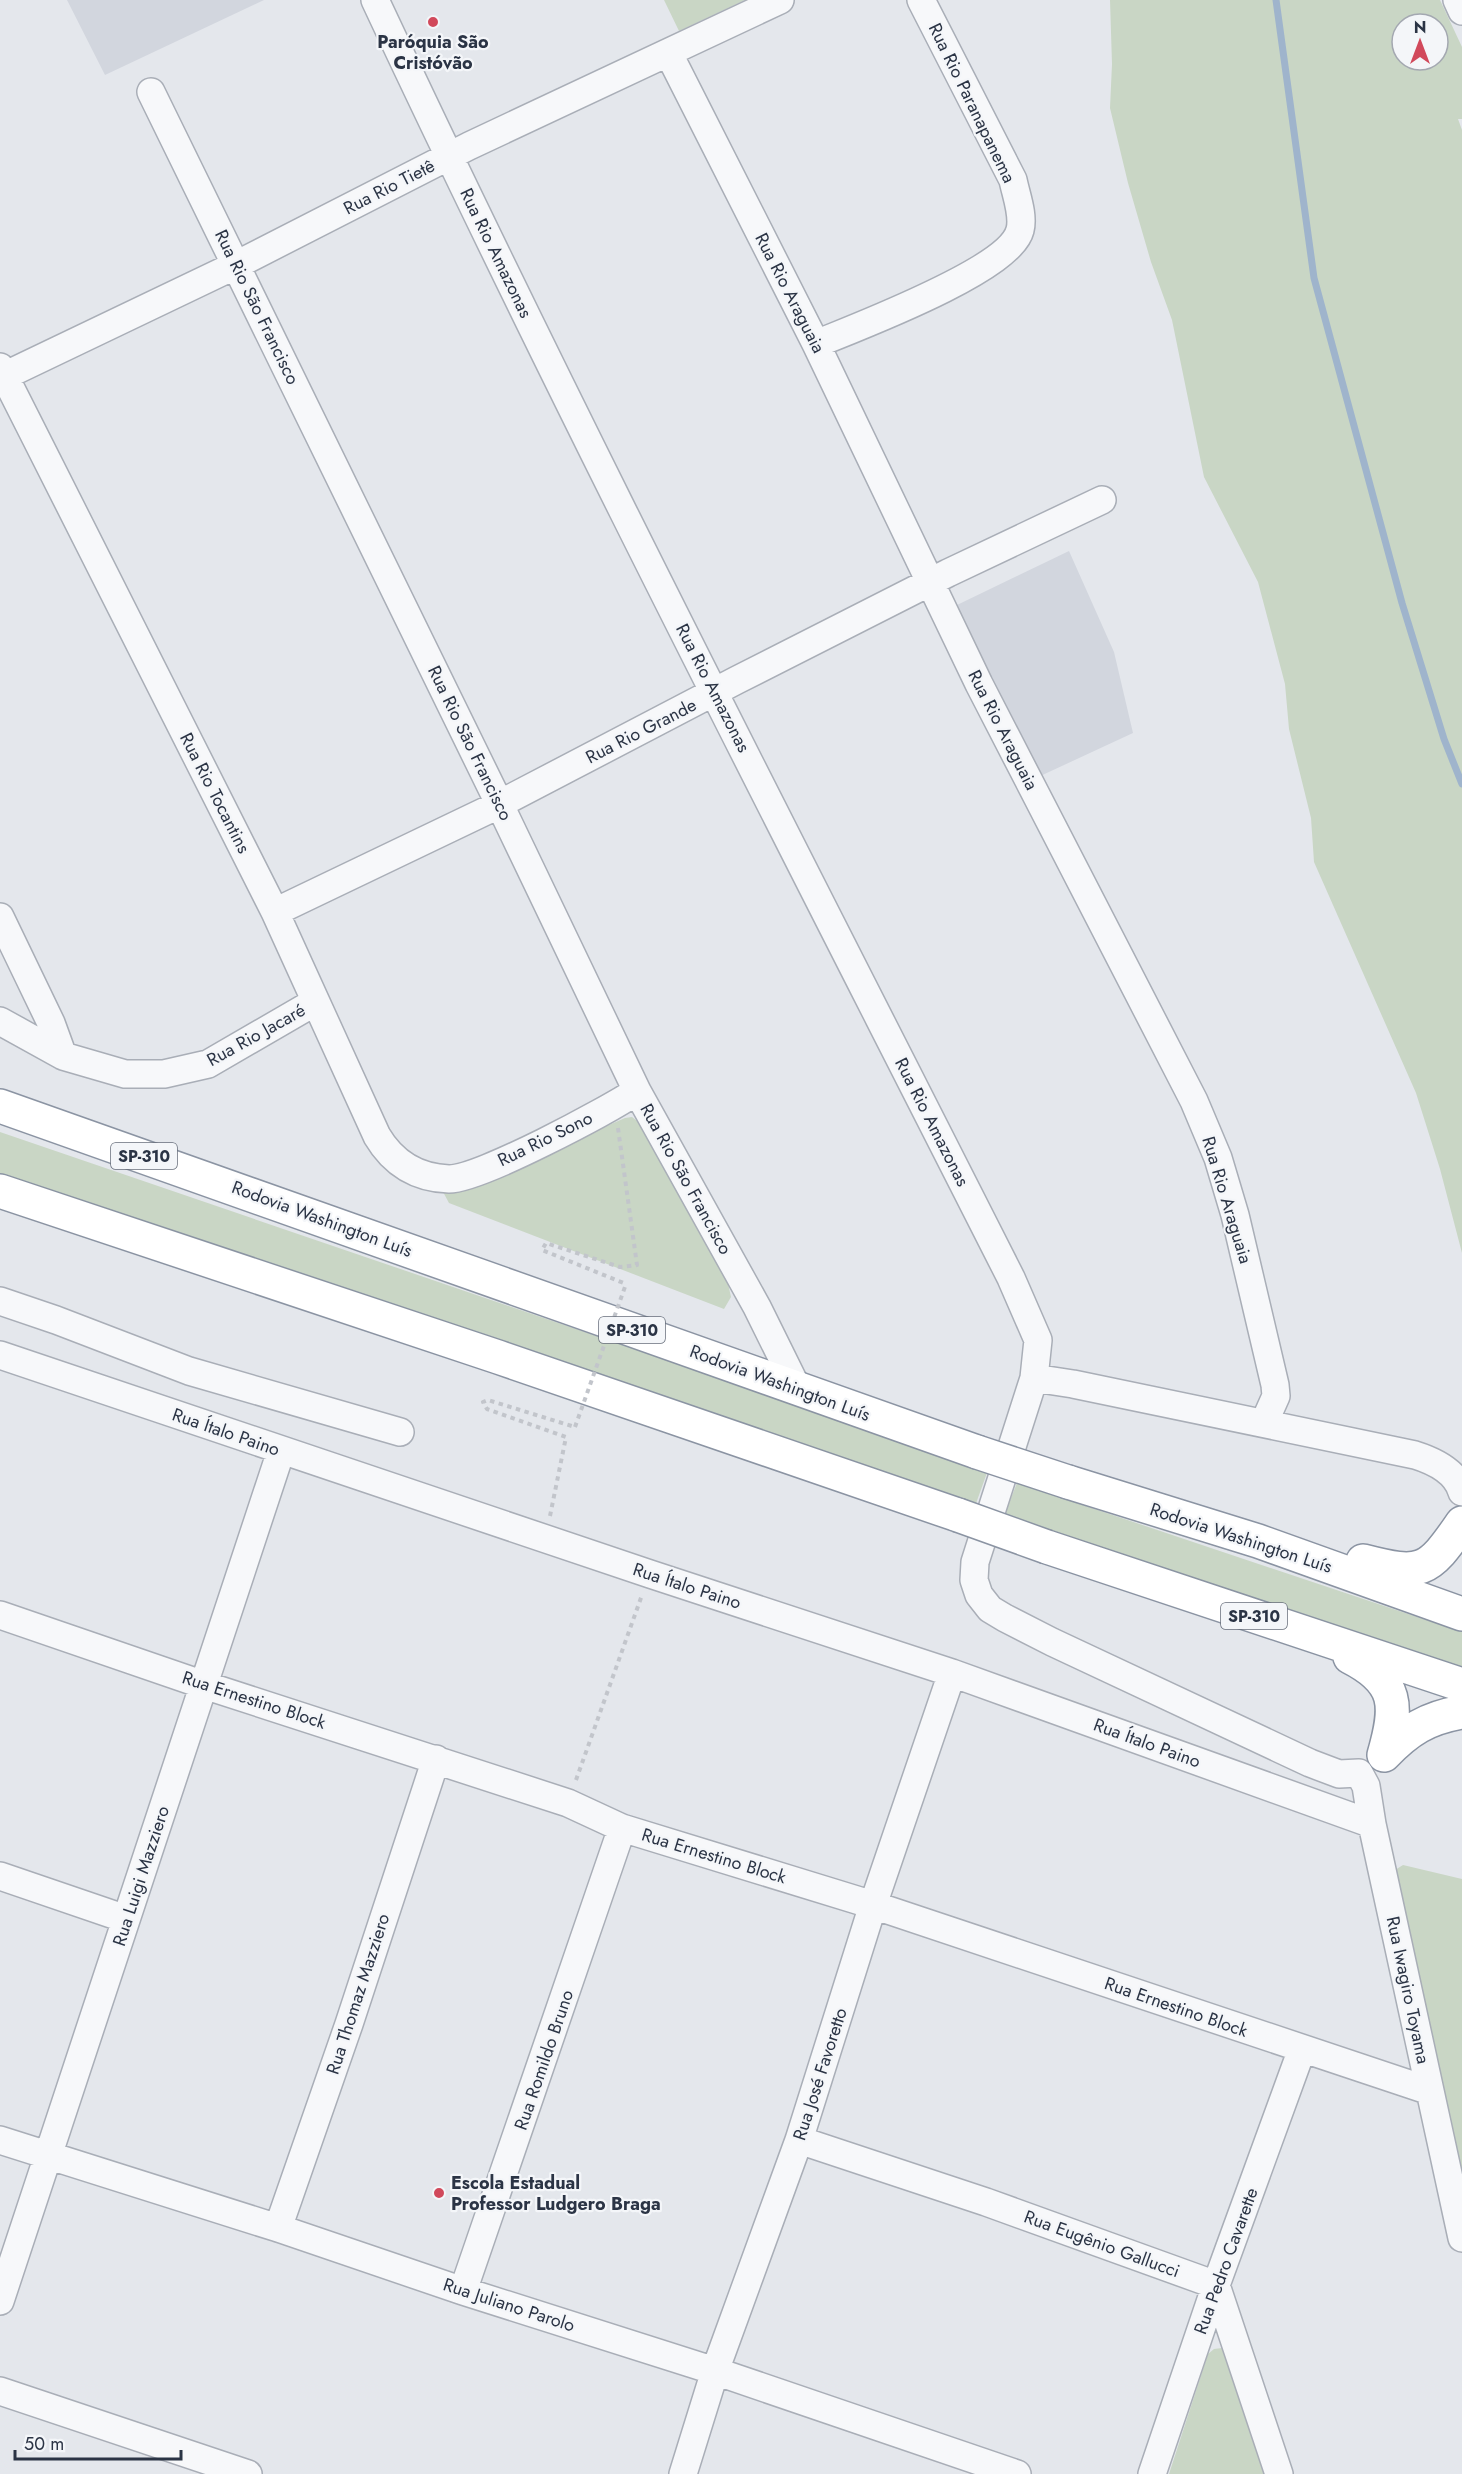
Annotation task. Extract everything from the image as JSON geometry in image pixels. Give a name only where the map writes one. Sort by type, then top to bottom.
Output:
[{"type":"highway","name":"Rodovia Washington Luís","points":[[0,1106],[798,1390],[1068,1482],[1258,1541],[1462,1614]]},
{"type":"highway","name":"SP-310","points":[[0,1191],[498,1357],[1237,1611],[1462,1685]]},
{"type":"highway","points":[[1258,1541],[1326,1550],[1391,1568],[1410,1570],[1430,1564],[1445,1549],[1462,1523]]},
{"type":"highway","points":[[1237,1611],[1352,1658],[1380,1676],[1388,1690],[1392,1707],[1392,1723],[1371,1764]]},
{"type":"highway","points":[[1371,1764],[1398,1740],[1421,1724],[1443,1715],[1462,1712]]},
{"type":"street","name":"Rua Rio Amazonas","points":[[375,0],[448,156],[715,693],[1011,1278],[1038,1340],[1034,1378],[975,1562],[974,1580],[979,1595],[990,1609],[1052,1642],[1310,1763],[1339,1774],[1371,1764]]},
{"type":"street","name":"Rua Rio Tietê","points":[[1,373],[236,264],[448,156],[780,0]]},
{"type":"street","name":"Rua Rio Paranapanema","points":[[816,344],[955,283],[1001,256],[1020,229],[1019,209],[1013,180],[921,0]]},
{"type":"street","points":[[1457,0],[1462,11]]},
{"type":"street","name":"Rua Rio Araguaia","points":[[669,54],[816,344],[979,684],[1194,1101],[1218,1158],[1235,1215],[1275,1385],[1276,1395],[1264,1424]]},
{"type":"street","name":"Rua Rio São Francisco","points":[[151,92],[500,803],[626,1098],[757,1307],[798,1390]]},
{"type":"street","name":"Rua Rio Tocantins","points":[[1,373],[275,912],[387,1153],[416,1172],[450,1179]]},
{"type":"street","name":"Rua Rio Grande","points":[[275,912],[339,883],[500,803],[930,583],[1102,500]]},
{"type":"street","points":[[0,917],[51,1023],[63,1056]]},
{"type":"street","name":"Rua Rio Jacaré","points":[[0,1021],[63,1056],[91,1066],[125,1074],[154,1074],[208,1064],[315,1002]]},
{"type":"street","name":"Rua Rio Sono","points":[[450,1179],[465,1176],[506,1159],[626,1098]]},
{"type":"street","points":[[0,1301],[189,1371],[400,1431]]},
{"type":"street","name":"Rua Ítalo Paino","points":[[0,1355],[650,1574],[952,1672],[1372,1824]]},
{"type":"street","points":[[1034,1378],[1073,1384],[1430,1460],[1445,1469],[1460,1484],[1462,1492]]},
{"type":"street","name":"Rua Luigi Mazziero","points":[[0,2301],[281,1451]]},
{"type":"street","name":"Rua Ernestino Block","points":[[0,1615],[204,1685],[568,1803],[622,1828],[873,1905],[1430,2091]]},
{"type":"street","name":"Rua José Favoretto","points":[[683,2474],[715,2371],[799,2140],[873,1905],[952,1672]]},
{"type":"street","name":"Rua Thomaz Mazziero","points":[[278,2229],[349,2024],[436,1759]]},
{"type":"street","name":"Rua Iwagiro Toyama","points":[[1371,1764],[1366,1786],[1372,1824],[1430,2091],[1458,2204],[1462,2238]]},
{"type":"street","name":"Rua Romildo Bruno","points":[[463,2291],[622,1828]]},
{"type":"street","points":[[0,1876],[126,1920]]},
{"type":"street","name":"Rua Pedro Cavarette","points":[[1152,2474],[1216,2285],[1302,2049]]},
{"type":"street","name":"Rua Juliano Parolo","points":[[0,2140],[715,2371],[1017,2474]]},
{"type":"street","name":"Rua Eugênio Gallucci","points":[[799,2140],[986,2202],[1216,2285]]},
{"type":"street","points":[[1216,2285],[1279,2474]]},
{"type":"street","points":[[0,2391],[248,2474]]},
{"type":"path","points":[[545,1538],[566,1437],[487,1409],[483,1402],[488,1400],[575,1427],[626,1284],[542,1250],[546,1243],[620,1267],[637,1265],[626,1098]]},
{"type":"path","points":[[568,1803],[650,1574]]},
{"type":"shaded area","points":[[67,0],[264,0],[105,75]]},
{"type":"shaded area","points":[[1069,551],[1114,652],[1133,733],[1036,778],[957,605]]},
{"type":"green space","points":[[664,0],[745,0],[679,31]]},
{"type":"green space","points":[[1110,0],[1440,0],[1446,12],[1390,12],[1390,72],[1450,72],[1450,21],[1462,47],[1462,119],[1458,119],[1462,130],[1462,1253],[1440,1169],[1416,1093],[1314,862],[1311,818],[1289,729],[1285,684],[1258,582],[1204,477],[1172,320],[1151,262],[1128,183],[1110,108],[1112,64]]},
{"type":"green space","points":[[632,1117],[641,1124],[726,1274],[731,1297],[724,1309],[449,1203],[442,1190]]},
{"type":"green space","points":[[0,1132],[988,1470],[974,1509],[0,1182]]},
{"type":"green space","points":[[1017,1483],[1462,1632],[1462,1669],[1003,1518]]},
{"type":"green space","points":[[1403,1865],[1462,1879],[1462,2180],[1395,1870]]},
{"type":"green space","points":[[1222,2348],[1230,2352],[1266,2474],[1169,2474],[1208,2354],[1214,2349]]},
{"type":"waterway","points":[[1276,0],[1314,278],[1402,603],[1444,739],[1462,784]]},
{"type":"place","name":"Paróquia São Cristóvão","points":[[433,22]]},
{"type":"place","name":"Escola Estadual Professor Ludgero Braga","points":[[439,2193]]}]
